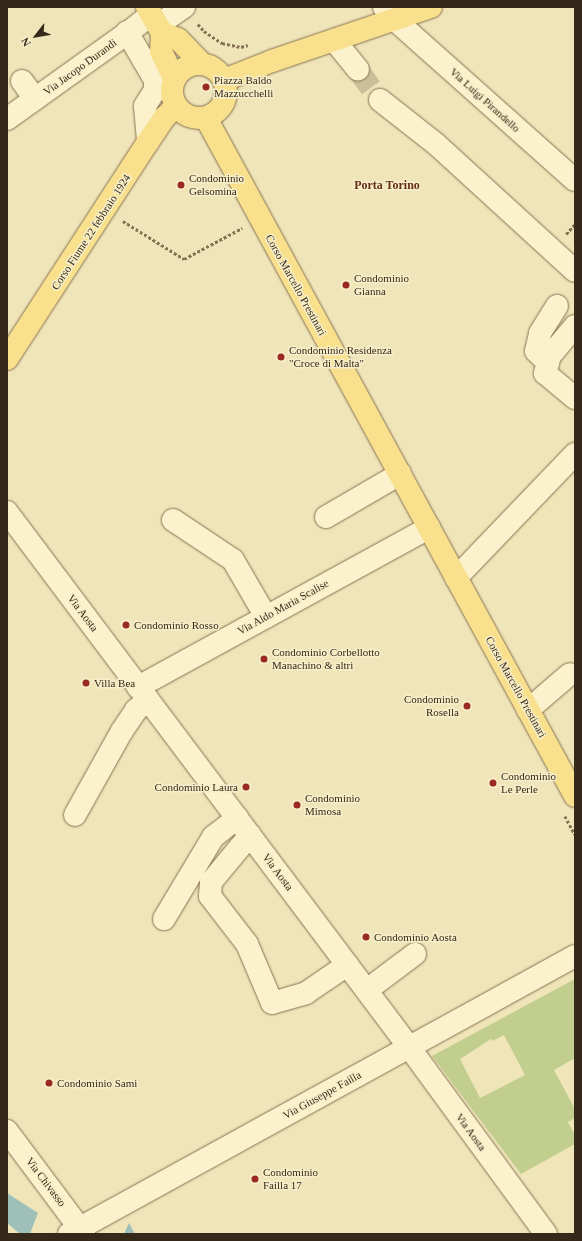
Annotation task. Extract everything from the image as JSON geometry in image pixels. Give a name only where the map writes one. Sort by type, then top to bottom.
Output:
[{"type":"main road","points":[[224,80],[334,40],[389,13],[431,7]]},
{"type":"main road","points":[[155,20],[178,39],[202,64],[215,69],[224,80],[226,95],[223,103],[218,110],[206,118],[185,115],[176,106],[172,95],[174,79],[161,51],[155,20]]},
{"type":"main road","points":[[174,79],[186,67],[202,64]]},
{"type":"main road","name":"Corso Fiume 22 febbraio 1924","points":[[7,359],[99,220],[148,142],[165,117],[176,106]]},
{"type":"main road","name":"Corso Marcello Prestinari","points":[[206,118],[575,796]]},
{"type":"street","name":"Via Luigi Pirandello","points":[[389,13],[575,180]]},
{"type":"street","name":"Via Jacopo Durandi","points":[[7,119],[127,32],[155,20],[190,14]]},
{"type":"street","points":[[127,32],[155,80],[155,90],[146,106],[148,142]]},
{"type":"street","points":[[334,40],[358,70]]},
{"type":"street","points":[[22,82],[35,99]]},
{"type":"street","points":[[380,100],[436,144],[575,271]]},
{"type":"street","points":[[548,363],[536,351],[540,333],[557,306]]},
{"type":"street","points":[[571,401],[545,373],[550,356],[575,326]]},
{"type":"street","points":[[456,578],[573,456]]},
{"type":"street","points":[[326,517],[400,474]]},
{"type":"street","name":"Via Aosta","points":[[7,512],[367,990],[546,1234]]},
{"type":"street","points":[[173,520],[232,560],[266,616]]},
{"type":"street","name":"Via Aldo Maria Scalise","points":[[75,815],[122,731],[136,710],[143,693],[266,616],[429,528]]},
{"type":"street","points":[[528,710],[570,674]]},
{"type":"street","points":[[164,920],[213,837],[237,818]]},
{"type":"street","points":[[250,835],[211,882],[210,896],[247,944],[272,1003],[306,993],[347,965]]},
{"type":"street","points":[[367,990],[416,954]]},
{"type":"street","name":"Via Giuseppe Failla","points":[[78,1232],[575,956]]},
{"type":"street","name":"Via Chivasso","points":[[7,1131],[78,1232]]},
{"type":"path","points":[[190,14],[204,31],[222,43],[241,47],[253,44]]},
{"type":"path","points":[[124,221],[184,260],[244,227]]},
{"type":"green space","points":[[575,979],[575,1058],[554,1070],[575,1109],[575,1118],[568,1122],[575,1135],[575,1144],[521,1174],[432,1056]],"holes":[[[504,1035],[525,1075],[480,1098],[460,1059],[491,1039],[492,1041]]]},
{"type":"water","points":[[7,1193],[38,1213],[30,1234],[20,1234],[7,1223]]},
{"type":"water","points":[[129,1223],[135,1234],[124,1234]]},
{"type":"tunnel","points":[[358,70],[380,100]]},
{"type":"place","name":"Piazza Baldo Mazzucchelli","points":[[206,87]]},
{"type":"place","name":"Condominio Gelsomina","points":[[181,185]]},
{"type":"place","name":"Condominio Gianna","points":[[346,285]]},
{"type":"place","name":"Condominio Residenza \"Croce di Malta\"","points":[[281,357]]},
{"type":"place","name":"Condominio Rosso","points":[[126,625]]},
{"type":"place","name":"Condominio Corbellotto Manachino & altri","points":[[264,659]]},
{"type":"place","name":"Villa Bea","points":[[86,683]]},
{"type":"place","name":"Condominio Rosella","points":[[467,706]]},
{"type":"place","name":"Condominio Le Perle","points":[[493,783]]},
{"type":"place","name":"Condominio Laura","points":[[246,787]]},
{"type":"place","name":"Condominio Mimosa","points":[[297,805]]},
{"type":"place","name":"Condominio Aosta","points":[[366,937]]},
{"type":"place","name":"Condominio Sami","points":[[49,1083]]},
{"type":"place","name":"Condominio Failla 17","points":[[255,1179]]},
{"type":"district","name":"Porta Torino","points":[[387,186]]}]
